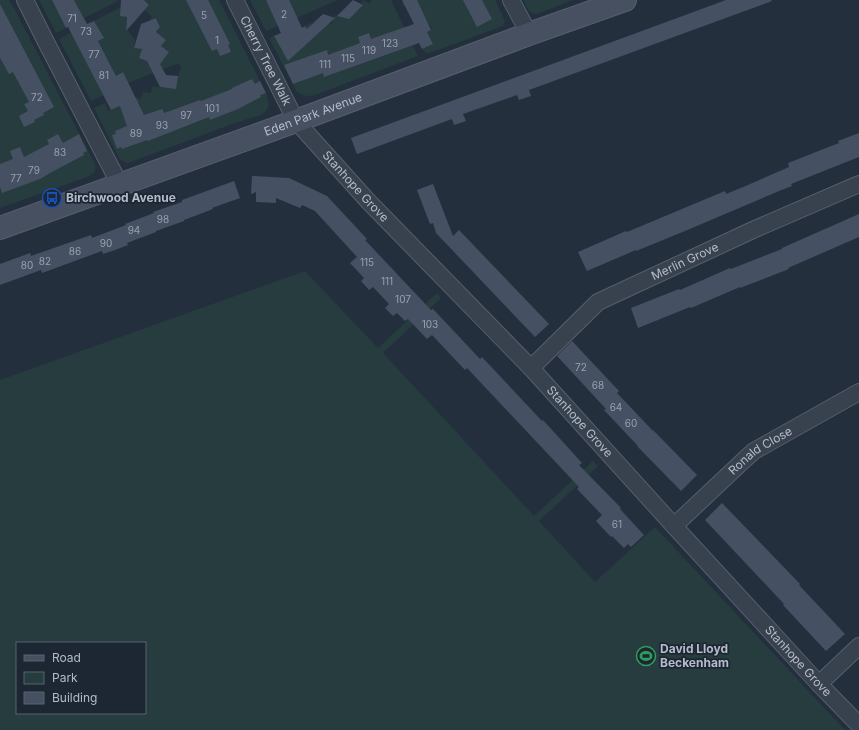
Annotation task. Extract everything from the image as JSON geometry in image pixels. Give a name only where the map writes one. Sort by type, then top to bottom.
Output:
[{"type":"street","points":[[25,0],[120,185]]},
{"type":"street","name":"Cherry Tree Walk","points":[[235,0],[296,121]]},
{"type":"street","points":[[511,0],[529,34]]},
{"type":"street","name":"Eden Park Avenue","points":[[0,228],[625,0]]},
{"type":"street","name":"Stanhope Grove","points":[[296,121],[368,201],[531,368],[819,684],[859,725]]},
{"type":"street","name":"Merlin Grove","points":[[531,368],[598,302],[755,229],[859,184]]},
{"type":"street","name":"Ronald Close","points":[[674,526],[754,451],[859,392]]},
{"type":"street","points":[[819,684],[859,646]]},
{"type":"green space","points":[[0,0],[9,0],[15,10],[95,164],[96,169],[87,177],[0,208]]},
{"type":"green space","points":[[39,0],[52,0],[66,28],[56,33]]},
{"type":"green space","points":[[74,0],[117,0],[118,1],[84,18]]},
{"type":"green space","points":[[144,0],[219,0],[266,93],[269,106],[266,111],[261,115],[235,123],[128,163],[120,159],[94,108],[105,103],[108,111],[119,107],[118,103],[130,95],[141,99],[143,92],[151,93],[152,86],[165,88],[177,81],[181,68],[179,63],[164,69],[156,57],[165,57],[169,52],[160,45],[162,45],[166,40],[156,33],[160,27],[157,18],[148,21],[152,17],[144,11],[149,5]]},
{"type":"green space","points":[[250,0],[338,0],[266,31]]},
{"type":"green space","points":[[363,0],[370,4],[372,0],[391,0],[418,56],[315,95],[306,96],[297,92],[269,38],[282,32],[274,37],[281,49],[312,37],[305,26],[310,23],[313,24],[323,21],[332,24],[334,15],[340,16],[342,11],[349,18],[352,6],[360,10]]},
{"type":"green space","points":[[406,0],[495,0],[505,21],[503,26],[427,54],[422,49],[433,44],[429,37],[421,35],[432,29],[429,24],[418,29],[418,7],[408,13],[402,2]]},
{"type":"green space","points":[[523,0],[573,0],[534,14],[530,11]]},
{"type":"green space","points":[[121,7],[121,16],[127,17],[126,28],[135,40],[134,47],[141,49],[142,46],[143,47],[139,58],[147,61],[153,73],[128,83],[123,72],[116,76],[98,41],[103,37],[94,21]]},
{"type":"green space","points":[[72,32],[104,95],[91,101],[59,39]]},
{"type":"green space","points":[[305,271],[378,348],[437,293],[441,298],[383,353],[534,516],[593,461],[598,466],[539,521],[595,582],[655,527],[845,730],[0,730],[0,380]]},
{"type":"building","points":[[52,0],[74,0],[87,24],[94,21],[104,38],[98,41],[116,76],[123,72],[144,115],[162,109],[164,113],[200,100],[201,101],[232,89],[252,79],[255,84],[260,81],[266,93],[260,95],[261,97],[238,109],[210,120],[209,117],[148,141],[147,140],[122,149],[121,147],[117,149],[112,135],[116,134],[115,131],[127,126],[120,106],[111,110],[68,27],[66,28]]},
{"type":"building","points":[[121,0],[144,0],[149,5],[126,31],[127,17],[120,16]]},
{"type":"building","points":[[186,0],[208,0],[230,44],[228,45],[231,52],[220,56],[217,49],[212,51]]},
{"type":"building","points":[[266,0],[289,0],[302,28],[305,26],[307,29],[323,14],[335,18],[288,61],[274,36],[281,33]]},
{"type":"building","points":[[353,0],[363,5],[349,19],[337,16]]},
{"type":"building","points":[[402,0],[417,0],[431,30],[427,32],[433,44],[422,49],[419,43],[324,77],[323,73],[293,84],[284,65],[327,50],[328,55],[360,43],[358,37],[369,33],[371,39],[414,24]]},
{"type":"building","points":[[463,0],[482,0],[492,19],[477,27]]},
{"type":"building","points":[[726,0],[772,1],[529,90],[531,96],[519,100],[517,95],[463,114],[466,121],[454,125],[452,119],[357,154],[351,138]]},
{"type":"building","points":[[0,4],[54,107],[43,113],[44,115],[34,120],[35,122],[24,127],[19,116],[28,111],[24,104],[29,102],[13,72],[9,74],[0,58]]},
{"type":"building","points":[[156,18],[160,27],[156,32],[166,40],[161,46],[169,52],[160,64],[166,75],[178,76],[176,89],[160,87],[147,61],[139,58],[142,49],[134,48],[141,24]]},
{"type":"building","points":[[859,133],[859,157],[791,184],[792,186],[587,271],[578,252],[725,191],[726,194],[748,185],[789,167],[788,163],[839,143],[838,141]]},
{"type":"building","points":[[58,134],[63,143],[79,134],[87,151],[83,153],[84,155],[40,179],[2,193],[0,187],[0,164],[13,159],[10,151],[20,147],[24,157],[49,144],[47,140]]},
{"type":"building","points":[[252,176],[289,178],[327,196],[367,239],[365,240],[431,310],[433,309],[480,359],[482,357],[542,421],[543,420],[582,463],[579,465],[621,508],[620,509],[644,535],[631,547],[628,544],[624,548],[612,536],[611,537],[596,521],[602,515],[577,489],[579,487],[467,368],[465,370],[432,335],[427,339],[408,319],[405,321],[397,313],[393,316],[385,308],[389,304],[373,287],[369,290],[361,281],[364,278],[350,263],[357,257],[315,211],[302,205],[300,208],[276,198],[276,203],[256,202],[256,192],[251,194]]},
{"type":"building","points":[[234,181],[240,198],[127,243],[128,245],[115,250],[103,254],[102,251],[42,273],[41,270],[0,285],[0,264],[30,253],[31,256],[91,235],[92,238],[154,213],[153,212],[182,202],[182,200]]},
{"type":"building","points":[[433,184],[453,236],[459,230],[549,324],[535,337],[436,233],[433,223],[430,224],[417,190]]},
{"type":"building","points":[[859,214],[859,237],[788,268],[789,269],[638,328],[631,308],[679,289],[680,290],[730,268],[731,269],[782,249]]},
{"type":"building","points":[[572,341],[619,391],[617,393],[697,475],[681,491],[637,446],[604,410],[606,409],[557,356]]},
{"type":"building","points":[[722,503],[800,584],[799,585],[845,634],[826,651],[705,520]]},
{"type":"place","name":"Birchwood Avenue","points":[[52,198]]},
{"type":"place","name":"David Lloyd Beckenham","points":[[646,656]]}]
